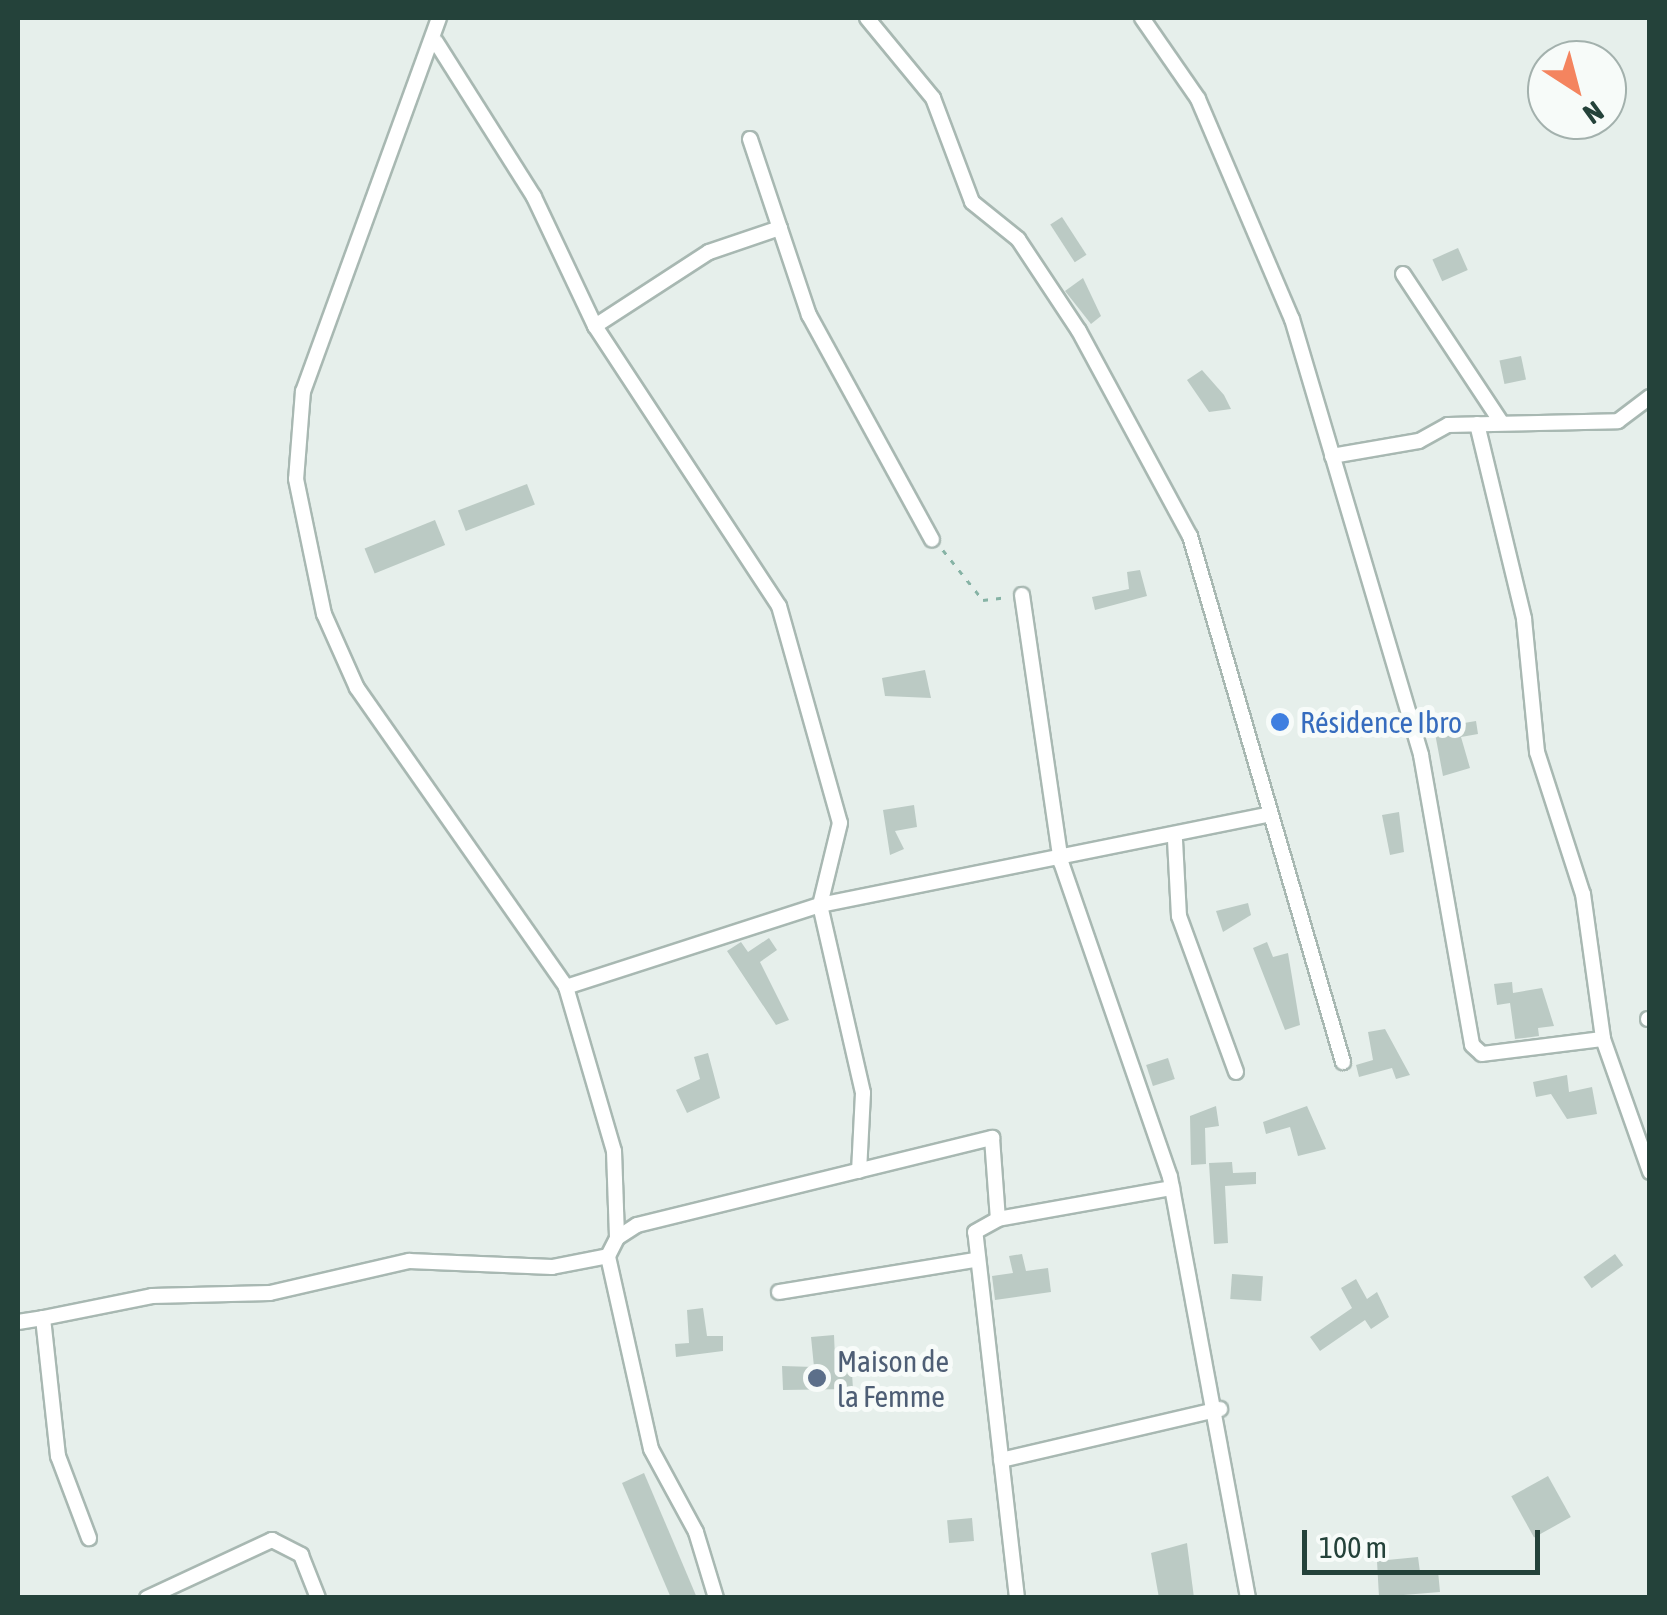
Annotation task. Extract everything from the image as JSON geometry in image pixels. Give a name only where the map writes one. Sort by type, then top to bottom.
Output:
[{"type":"street","points":[[438,18],[436,42],[303,391],[296,479],[324,614],[357,688],[566,987],[614,1151],[617,1238],[608,1256],[651,1449],[696,1532],[716,1598]]},
{"type":"street","points":[[867,18],[933,98],[972,202],[1018,240],[1156,462],[1190,536],[1264,815],[1343,1062]]},
{"type":"street","points":[[1142,18],[1198,99],[1250,214],[1332,456],[1422,756],[1472,1046],[1482,1054],[1602,1039]]},
{"type":"street","points":[[436,42],[534,197],[594,326],[780,606],[840,823],[820,904],[863,1093],[859,1170]]},
{"type":"street","points":[[750,139],[809,316],[932,540]]},
{"type":"street","points":[[594,326],[709,252],[780,228]]},
{"type":"street","points":[[1403,274],[1501,422]]},
{"type":"street","points":[[1332,456],[1477,424],[1618,422],[1650,397]]},
{"type":"street","points":[[1477,424],[1524,619],[1536,752],[1582,894],[1602,1039],[1649,1170]]},
{"type":"street","points":[[1022,595],[1061,862],[1172,1188],[1220,1409],[1248,1598]]},
{"type":"street","points":[[566,987],[820,904],[1175,840],[1264,815]]},
{"type":"street","points":[[1175,840],[1179,916],[1236,1072]]},
{"type":"street","points":[[617,1238],[637,1225],[992,1138],[998,1219]]},
{"type":"street","points":[[1016,1598],[974,1260],[975,1232],[998,1219],[1172,1188]]},
{"type":"street","points":[[18,1322],[152,1296],[270,1293],[409,1262],[552,1267],[608,1256]]},
{"type":"street","points":[[779,1292],[974,1260]]},
{"type":"street","points":[[43,1318],[58,1456],[89,1538]]},
{"type":"street","points":[[1001,1460],[1220,1409]]},
{"type":"street","points":[[147,1598],[272,1540],[300,1554],[318,1598]]},
{"type":"path","points":[[932,540],[983,600],[1022,595]]},
{"type":"building","points":[[1062,217],[1087,255],[1075,262],[1050,225]]},
{"type":"building","points":[[1458,248],[1468,270],[1442,281],[1432,259]]},
{"type":"building","points":[[1083,278],[1101,316],[1091,324],[1065,291]]},
{"type":"building","points":[[1521,356],[1526,379],[1504,384],[1499,361]]},
{"type":"building","points":[[1202,370],[1231,409],[1209,412],[1187,380]]},
{"type":"building","points":[[527,484],[535,505],[466,531],[458,511]]},
{"type":"building","points":[[435,520],[445,545],[375,574],[365,548]]},
{"type":"building","points":[[1140,570],[1147,596],[1095,610],[1092,597],[1129,589],[1127,572]]},
{"type":"building","points":[[925,670],[931,698],[885,696],[882,678]]},
{"type":"building","points":[[1476,721],[1478,734],[1461,737],[1470,768],[1443,776],[1434,728]]},
{"type":"building","points":[[914,805],[917,827],[895,831],[904,849],[890,855],[883,810]]},
{"type":"building","points":[[1399,812],[1404,852],[1390,855],[1382,815]]},
{"type":"building","points":[[1248,903],[1251,915],[1223,932],[1216,911]]},
{"type":"building","points":[[769,938],[777,950],[760,962],[789,1020],[776,1025],[727,951],[741,942],[748,952]]},
{"type":"building","points":[[1267,942],[1273,957],[1288,953],[1300,1025],[1285,1030],[1253,948]]},
{"type":"building","points":[[1512,982],[1513,993],[1542,988],[1554,1026],[1538,1028],[1539,1036],[1515,1039],[1510,1003],[1497,1005],[1494,984]]},
{"type":"building","points":[[1385,1029],[1410,1075],[1396,1079],[1392,1068],[1359,1077],[1356,1065],[1373,1060],[1368,1032]]},
{"type":"building","points":[[708,1053],[720,1098],[687,1113],[676,1090],[700,1079],[694,1057]]},
{"type":"building","points":[[1168,1058],[1175,1079],[1153,1086],[1146,1065]]},
{"type":"building","points":[[1567,1075],[1569,1092],[1592,1087],[1597,1114],[1567,1119],[1551,1094],[1536,1097],[1533,1082]]},
{"type":"building","points":[[1216,1106],[1219,1126],[1205,1128],[1206,1164],[1191,1165],[1190,1116]]},
{"type":"building","points":[[1307,1106],[1326,1149],[1298,1156],[1290,1127],[1266,1134],[1263,1122]]},
{"type":"building","points":[[1232,1162],[1233,1173],[1256,1172],[1256,1184],[1225,1186],[1228,1243],[1214,1244],[1209,1163]]},
{"type":"building","points":[[1022,1254],[1026,1271],[1048,1268],[1051,1292],[995,1300],[992,1276],[1013,1273],[1009,1256]]},
{"type":"building","points":[[1615,1254],[1623,1265],[1592,1288],[1583,1277]]},
{"type":"building","points":[[1232,1274],[1263,1276],[1261,1301],[1230,1299]]},
{"type":"building","points":[[1356,1279],[1367,1299],[1377,1292],[1389,1317],[1371,1329],[1365,1320],[1320,1351],[1310,1337],[1352,1308],[1341,1288]]},
{"type":"building","points":[[703,1308],[707,1336],[723,1336],[723,1351],[676,1357],[675,1344],[689,1343],[687,1310]]},
{"type":"building","points":[[834,1335],[835,1358],[851,1357],[853,1389],[783,1390],[782,1366],[814,1367],[811,1337]]},
{"type":"building","points":[[644,1473],[697,1598],[671,1598],[622,1483]]},
{"type":"building","points":[[1548,1476],[1571,1517],[1534,1537],[1511,1496]]},
{"type":"building","points":[[972,1518],[974,1541],[949,1543],[947,1520]]},
{"type":"building","points":[[1187,1543],[1194,1598],[1159,1598],[1151,1553]]},
{"type":"building","points":[[1418,1557],[1420,1572],[1438,1571],[1440,1592],[1379,1597],[1377,1561]]},
{"type":"place","name":"Résidence Ibro","points":[[1280,722]]},
{"type":"place","name":"Maison de la Femme","points":[[817,1378]]}]
